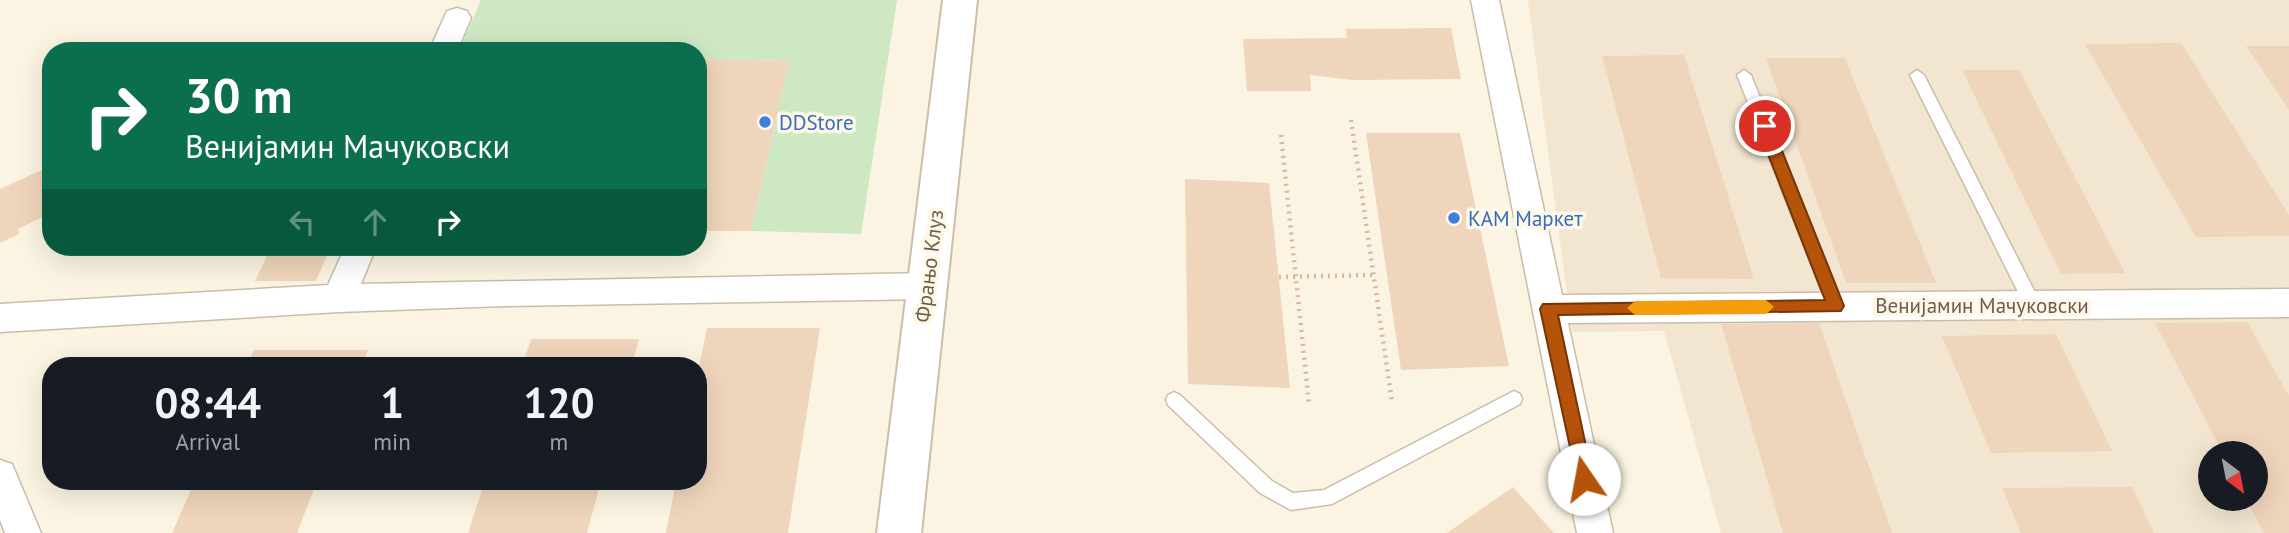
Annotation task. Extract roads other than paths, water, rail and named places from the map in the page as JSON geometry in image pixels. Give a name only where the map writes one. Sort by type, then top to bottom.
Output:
[{"type":"street","name":"Фрањо Клуз","points":[[900,533],[960,0]]},
{"type":"street","points":[[1485,0],[1595,533]]},
{"type":"street","points":[[447,42],[457,18]]},
{"type":"street","points":[[339,298],[356,256]]},
{"type":"street","points":[[0,318],[339,298],[505,292],[927,286]]},
{"type":"street","name":"Венијамин Мачуковски","points":[[1549,309],[2289,303]]},
{"type":"street","points":[[0,476],[23,533]]},
{"type":"lane","points":[[1744,75],[1836,306]]},
{"type":"lane","points":[[1917,75],[2033,305]]},
{"type":"lane","points":[[1174,400],[1249,472],[1291,502],[1326,498],[1514,399]]},
{"type":"place","name":"DDStore","points":[[765,122]]},
{"type":"place","name":"КАМ Маркет","points":[[1454,218]]}]
